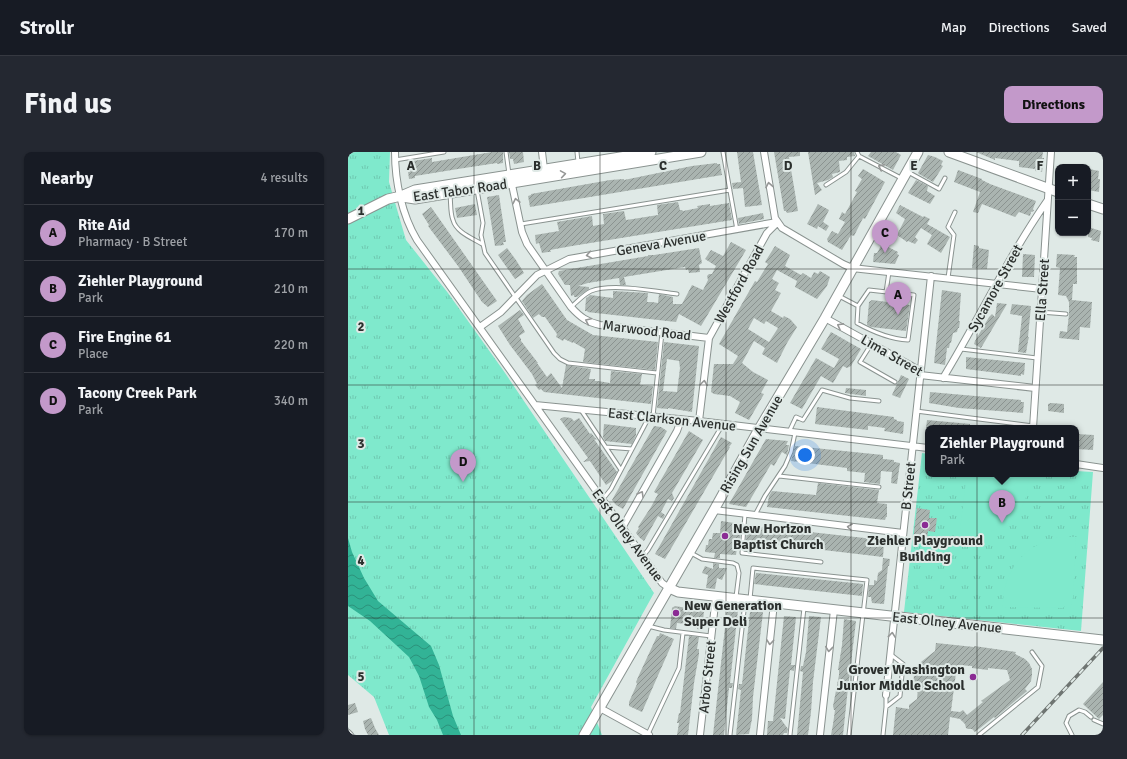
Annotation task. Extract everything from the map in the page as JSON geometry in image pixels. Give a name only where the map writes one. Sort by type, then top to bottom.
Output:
[{"type":"street","name":"East Olney Avenue","points":[[395,152],[396,176],[410,228],[417,240],[622,528],[662,583],[669,588],[678,592],[1103,640]]},
{"type":"street","points":[[542,152],[544,169]]},
{"type":"street","name":"East Tabor Road","points":[[401,196],[415,198],[449,193],[477,188],[544,169],[578,164],[617,155],[651,152]]},
{"type":"street","name":"East Tabor Road","points":[[401,196],[415,190],[511,179],[697,152]]},
{"type":"street","points":[[764,152],[775,218],[777,222],[782,228],[843,264],[852,268],[1042,288]]},
{"type":"street","name":"Rising Sun Avenue","points":[[584,735],[918,152]]},
{"type":"street","points":[[949,152],[1055,191]]},
{"type":"street","name":"Ella Street","points":[[1033,425],[1051,152]]},
{"type":"street","name":"Marwood Road","points":[[511,179],[522,232],[527,244],[570,307],[578,316],[588,322],[600,325],[709,338]]},
{"type":"street","points":[[350,218],[388,199],[401,196]]},
{"type":"street","name":"Sycamore Street","points":[[943,378],[1033,221],[1048,199]]},
{"type":"street","points":[[1091,205],[1103,209]]},
{"type":"street","name":"Geneva Avenue","points":[[480,327],[501,312],[537,275],[570,259],[777,222]]},
{"type":"street","name":"Westford Road","points":[[699,421],[709,338],[766,233],[777,222]]},
{"type":"street","name":"B Street","points":[[886,695],[931,276]]},
{"type":"street","name":"Lima Street","points":[[824,318],[872,343],[915,368],[920,375],[1035,388]]},
{"type":"street","name":"East Clarkson Avenue","points":[[535,405],[699,421],[925,448]]},
{"type":"street","points":[[622,528],[677,431],[681,420]]},
{"type":"street","points":[[1079,464],[1103,468]]},
{"type":"street","points":[[714,510],[903,533]]},
{"type":"street","name":"Arbor Street","points":[[700,735],[716,596]]},
{"type":"street","points":[[760,735],[774,603]]},
{"type":"street","points":[[820,735],[834,610]]},
{"type":"street","points":[[600,708],[649,735]]},
{"type":"lane","points":[[395,160],[444,152]]},
{"type":"lane","points":[[506,152],[511,179]]},
{"type":"lane","points":[[576,152],[578,164]]},
{"type":"lane","points":[[723,152],[737,230]]},
{"type":"lane","points":[[857,152],[859,156],[940,189],[945,178]]},
{"type":"lane","points":[[826,185],[846,172],[859,156]]},
{"type":"lane","points":[[477,188],[483,224],[481,235],[482,244],[485,254],[554,353],[560,359],[574,364],[657,373]]},
{"type":"lane","points":[[521,224],[730,190]]},
{"type":"lane","points":[[449,193],[452,220],[455,226],[482,244]]},
{"type":"lane","points":[[948,278],[954,235],[948,227],[955,212]]},
{"type":"lane","points":[[886,292],[888,272]]},
{"type":"lane","points":[[570,307],[591,291],[604,289],[624,287],[677,294]]},
{"type":"lane","points":[[869,290],[886,292],[914,295],[908,340],[894,339],[864,328],[857,323],[858,306],[869,290]]},
{"type":"lane","points":[[837,295],[858,306]]},
{"type":"lane","points":[[1040,312],[1066,314]]},
{"type":"lane","points":[[602,500],[611,489],[651,417],[662,333]]},
{"type":"lane","points":[[872,343],[860,362],[895,382]]},
{"type":"lane","points":[[961,349],[1037,358]]},
{"type":"lane","points":[[754,515],[779,476],[791,452],[792,432],[796,417],[803,420],[822,390],[850,398],[879,401]]},
{"type":"lane","points":[[581,410],[621,470]]},
{"type":"lane","points":[[916,411],[1018,425]]},
{"type":"lane","points":[[643,557],[723,424]]},
{"type":"lane","points":[[606,447],[632,449]]},
{"type":"lane","points":[[779,476],[879,487]]},
{"type":"lane","points":[[745,514],[742,553],[821,562]]},
{"type":"lane","points":[[689,552],[702,559],[733,563],[737,565],[744,599]]},
{"type":"lane","points":[[730,735],[744,599],[753,568],[867,580],[850,735]]},
{"type":"lane","points":[[790,735],[804,606]]},
{"type":"lane","points":[[647,626],[664,630],[711,636]]},
{"type":"lane","points":[[649,735],[679,668],[683,632]]},
{"type":"lane","points":[[979,735],[1038,687],[1042,666],[1032,652]]},
{"type":"lane","points":[[886,707],[900,696],[903,664],[890,654]]},
{"type":"lane","points":[[883,735],[886,695]]},
{"type":"lane","points":[[1072,735],[1066,723],[1069,716],[1079,710],[1085,712],[1092,719],[1103,724]]},
{"type":"green space","points":[[348,152],[390,152],[389,182],[406,240],[448,293],[503,370],[654,593],[591,707],[602,735],[389,735],[374,697],[348,675]]},
{"type":"green space","points":[[922,453],[925,454],[925,477],[1079,477],[1079,471],[1093,472],[1081,631],[904,612]]},
{"type":"green space","points":[[1028,477],[1024,504],[1009,523],[999,529],[974,533],[960,530],[966,480],[969,478]]},
{"type":"green space","points":[[1061,537],[1076,537],[1073,598],[1071,601],[1072,606],[1069,608],[1065,606],[1063,608],[1003,607],[1007,582],[1011,571],[1018,561],[1037,545],[1048,540]]},
{"type":"green space","points":[[920,579],[941,581],[939,596],[918,594]]},
{"type":"water","points":[[348,538],[352,552],[364,578],[378,601],[431,646],[439,665],[453,716],[461,735],[443,735],[437,720],[429,707],[419,676],[409,657],[370,621],[348,606]]},
{"type":"building","points":[[492,152],[503,152],[503,163],[415,176],[415,178],[409,179],[407,164],[413,163],[413,161],[432,158],[432,162]]},
{"type":"building","points":[[509,152],[523,152],[524,162],[514,164],[513,159],[510,159]]},
{"type":"building","points":[[737,152],[753,152],[762,205],[745,207],[743,188],[733,189],[732,183],[741,182]]},
{"type":"building","points":[[774,152],[800,152],[800,156],[789,157],[798,211],[787,213],[784,211]]},
{"type":"building","points":[[808,152],[854,152],[855,156],[847,157],[847,160],[839,161],[840,172],[832,174],[833,177],[828,180],[817,183],[822,190],[815,195]]},
{"type":"building","points":[[871,152],[896,152],[901,155],[893,170],[868,156]]},
{"type":"building","points":[[976,152],[1043,152],[1042,158],[1044,158],[1042,172],[1035,171],[1035,169],[1019,167],[1019,161],[995,158],[995,160]]},
{"type":"building","points":[[928,155],[943,161],[941,165],[943,166],[933,182],[918,173]]},
{"type":"building","points":[[717,163],[720,164],[722,175],[530,207],[528,196],[531,194],[610,180],[624,180],[692,166]]},
{"type":"building","points":[[863,169],[885,182],[865,219],[863,218],[854,236],[851,235],[842,250],[828,242],[827,239],[832,231],[838,234],[845,222],[839,219],[842,212],[845,214],[857,192],[855,191],[862,179],[858,176]]},
{"type":"building","points":[[1091,169],[1099,171],[1099,192],[1091,191]]},
{"type":"building","points":[[958,170],[1036,201],[1033,209],[1034,211],[1031,212],[1030,216],[1019,212],[1015,217],[982,204],[978,213],[973,212],[980,192],[954,182]]},
{"type":"building","points":[[916,180],[928,186],[927,191],[935,196],[930,204],[908,193]]},
{"type":"building","points":[[499,195],[506,242],[503,242],[504,245],[495,246],[487,197]]},
{"type":"building","points":[[678,202],[680,210],[683,211],[698,208],[697,206],[710,204],[710,206],[729,203],[732,220],[572,246],[550,250],[551,252],[542,253],[539,243],[536,244],[535,235],[559,231],[557,222],[592,216],[593,226],[604,224],[603,214],[624,211],[626,220],[658,215],[657,205]]},
{"type":"building","points":[[475,204],[477,215],[457,218],[455,208]]},
{"type":"building","points":[[818,204],[829,210],[823,222],[829,226],[826,231],[818,226],[817,229],[807,224]]},
{"type":"building","points":[[900,205],[930,219],[927,224],[950,237],[941,253],[927,244],[932,235],[921,228],[915,237],[918,240],[915,244],[908,241],[907,242],[897,235],[905,219],[896,213]]},
{"type":"building","points":[[431,207],[497,301],[488,307],[482,302],[458,266],[428,226],[429,225],[422,214]]},
{"type":"building","points":[[763,213],[764,219],[739,224],[738,218]]},
{"type":"building","points":[[1091,228],[1101,231],[1099,242],[1091,240],[1092,238],[1088,237],[1091,236]]},
{"type":"building","points":[[731,242],[746,250],[701,326],[679,314],[676,322],[585,311],[586,298],[590,295],[613,298],[613,291],[648,293],[647,302],[658,303],[659,294],[673,297],[673,304],[682,304],[692,285],[703,290],[708,280],[707,276],[712,274],[716,266],[705,259],[711,250],[723,256]]},
{"type":"building","points":[[882,244],[898,252],[897,254],[899,255],[895,264],[873,262],[874,253],[877,253]]},
{"type":"building","points":[[974,245],[979,246],[979,248],[989,250],[987,269],[972,268]]},
{"type":"building","points":[[775,246],[790,255],[785,266],[801,275],[803,273],[811,278],[814,272],[818,274],[820,271],[830,277],[827,286],[817,299],[795,287],[797,281],[777,270],[772,279],[779,283],[775,290],[781,293],[771,311],[783,318],[784,316],[790,319],[797,327],[777,363],[762,354],[765,348],[754,341],[742,363],[753,372],[768,380],[761,393],[764,394],[749,420],[735,413],[740,402],[730,396],[714,394],[711,392],[714,364],[733,364],[738,356],[719,344],[755,281],[757,282],[768,264],[765,262]],"holes":[[[754,318],[764,324],[766,321],[778,328],[769,342],[748,329]]]},
{"type":"building","points":[[507,248],[524,273],[515,279],[498,255]]},
{"type":"building","points":[[699,248],[702,263],[699,265],[700,272],[689,273],[688,269],[686,270],[685,267],[624,277],[626,285],[620,285],[619,278],[588,283],[578,286],[589,287],[589,289],[577,297],[574,297],[574,295],[571,296],[570,285],[565,285],[558,274],[559,271],[648,255]]},
{"type":"building","points":[[1023,254],[1035,255],[1034,277],[1022,277]]},
{"type":"building","points":[[1057,254],[1075,255],[1074,257],[1077,257],[1077,284],[1073,284],[1072,300],[1092,302],[1090,328],[1080,327],[1079,340],[1059,338],[1060,331],[1067,332],[1069,302],[1066,296],[1058,295],[1060,268],[1056,267]]},
{"type":"building","points":[[542,284],[567,320],[593,335],[658,342],[655,370],[583,362],[585,349],[573,342],[564,339],[563,341],[556,337],[557,334],[545,317],[542,317],[539,314],[533,318],[522,301],[527,295]]},
{"type":"building","points":[[942,290],[961,293],[959,328],[957,332],[953,333],[949,348],[947,348],[945,365],[934,363]]},
{"type":"building","points":[[872,300],[910,305],[906,331],[871,327],[867,325],[869,302]]},
{"type":"building","points":[[997,303],[1007,304],[981,348],[974,344],[975,341],[989,317],[992,314],[995,317]]},
{"type":"building","points":[[1012,304],[1031,306],[1029,337],[1026,353],[1018,352],[1022,316],[1010,314]]},
{"type":"building","points":[[520,310],[524,315],[518,319],[525,332],[519,336],[521,341],[547,377],[551,373],[562,388],[566,365],[591,369],[589,379],[610,383],[611,371],[642,374],[640,385],[653,386],[651,404],[544,392],[541,389],[539,390],[535,385],[537,384],[532,374],[498,326]]},
{"type":"building","points":[[831,332],[861,349],[851,366],[847,368],[843,366],[833,383],[821,376],[802,409],[790,403],[816,358],[834,368],[839,359],[821,349]]},
{"type":"building","points":[[664,342],[699,346],[692,412],[668,408],[657,408]],"holes":[[[667,359],[679,361],[680,368],[677,392],[663,391]]]},
{"type":"building","points":[[966,357],[1025,363],[1024,375],[1021,374],[1021,376],[966,369]]},
{"type":"building","points":[[901,375],[909,379],[900,398],[892,395]]},
{"type":"building","points":[[846,388],[866,390],[866,396],[845,393]]},
{"type":"building","points":[[930,392],[1021,400],[1021,402],[1024,402],[1023,413],[959,408],[929,403]]},
{"type":"building","points":[[1048,404],[1064,404],[1064,413],[1048,411]]},
{"type":"building","points":[[817,407],[894,417],[897,421],[904,422],[903,434],[884,431],[885,428],[869,426],[868,430],[815,424]]},
{"type":"building","points":[[564,417],[571,418],[574,421],[579,418],[590,434],[591,433],[597,440],[594,439],[617,472],[612,481],[606,485],[590,461],[583,462],[588,458],[560,419]]},
{"type":"building","points":[[927,420],[970,424],[970,425],[926,425]]},
{"type":"building","points":[[604,424],[636,428],[636,435],[632,444],[605,441],[603,437]]},
{"type":"building","points":[[654,426],[661,427],[667,431],[623,509],[616,505],[612,500]]},
{"type":"building","points":[[689,431],[703,440],[672,493],[674,498],[672,501],[668,499],[661,512],[665,515],[663,519],[658,516],[644,541],[636,533],[639,528],[638,527],[658,494],[654,492]]},
{"type":"building","points":[[1079,434],[1094,435],[1093,450],[1079,449]]},
{"type":"building","points":[[721,437],[732,443],[730,447],[665,559],[655,554]]},
{"type":"building","points":[[766,439],[788,441],[786,445],[789,445],[787,455],[782,452],[774,466],[771,464],[746,507],[729,504]]},
{"type":"building","points":[[795,446],[883,455],[883,459],[894,460],[894,462],[900,463],[897,484],[891,483],[892,472],[881,471],[880,484],[864,482],[865,473],[847,471],[847,468],[791,461]]},
{"type":"building","points":[[818,483],[879,490],[877,503],[887,504],[887,517],[885,520],[767,507],[769,496],[772,491],[816,495]]},
{"type":"building","name":"Ziehler Playground Building","points":[[917,508],[930,510],[929,518],[937,518],[935,532],[928,531],[927,541],[913,540]]},
{"type":"building","name":"New Horizon Baptist Church","points":[[721,521],[741,524],[740,540],[738,540],[736,555],[720,554],[720,558],[714,558],[715,553],[705,552],[706,545],[708,545],[709,539],[712,539],[713,533],[720,533]]},
{"type":"building","points":[[747,525],[883,540],[883,557],[746,541]]},
{"type":"building","points":[[883,558],[890,559],[884,604],[872,603],[871,597],[868,597],[869,585],[874,585],[874,580],[877,581],[878,573],[882,570]]},
{"type":"building","points":[[713,563],[719,564],[719,568],[727,568],[722,580],[717,578],[715,589],[706,588],[708,575],[702,573],[705,566],[713,569]]},
{"type":"building","points":[[756,573],[863,584],[862,596],[754,584]]},
{"type":"building","points":[[675,606],[704,611],[702,630],[697,629],[697,625],[677,623],[676,629],[670,628],[672,608]]},
{"type":"building","points":[[727,609],[738,610],[730,683],[733,683],[732,688],[729,688],[724,735],[713,735]]},
{"type":"building","points":[[750,612],[763,612],[753,697],[752,719],[749,734],[736,735],[741,690],[738,689],[739,684],[742,684]]},
{"type":"building","points":[[784,616],[796,617],[791,665],[795,665],[794,671],[790,670],[785,719],[780,718],[788,729],[787,733],[784,733],[783,735],[767,735],[768,721],[773,721]]},
{"type":"building","points":[[809,616],[821,617],[808,735],[797,735],[803,672],[800,671],[801,666],[803,666],[806,652]]},
{"type":"building","points":[[844,619],[856,621],[843,735],[831,735],[835,710],[833,706],[839,675],[838,670]]},
{"type":"building","points":[[660,633],[674,639],[642,712],[629,706],[629,702],[637,684],[636,682],[639,675],[657,636],[659,636]]},
{"type":"building","points":[[689,636],[699,637],[697,649],[699,649],[699,654],[688,735],[677,735],[679,723],[677,723],[680,713]]},
{"type":"building","points":[[936,643],[974,646],[1016,652],[1015,654],[1025,659],[1029,663],[1032,669],[1031,681],[1025,689],[1027,691],[995,718],[994,717],[975,732],[972,729],[966,728],[965,724],[960,719],[950,717],[948,735],[893,735],[896,707],[909,709],[909,705],[917,699],[918,688],[913,688],[914,674],[919,675],[921,662],[935,651]],"holes":[[[957,665],[972,666],[972,668],[988,670],[988,668],[1007,670],[1010,680],[981,701],[983,702],[967,715],[963,710],[960,712],[951,711]]]},
{"type":"building","points":[[1103,682],[1103,715],[1099,719],[1083,704]]},
{"type":"building","points":[[355,703],[358,712],[348,715],[348,705]]},
{"type":"building","points":[[371,718],[379,735],[368,735],[365,729],[363,721]]},
{"type":"railway","points":[[1022,735],[1103,648]]},
{"type":"place","name":"Fire Engine 61","points":[[885,253]]},
{"type":"place","name":"Rite Aid","points":[[898,315]]},
{"type":"place","name":"Tacony Creek Park","points":[[463,482]]},
{"type":"place","name":"Ziehler Playground","points":[[1002,523]]},
{"type":"place","name":"Ziehler Playground Building","points":[[925,525]]},
{"type":"place","name":"New Horizon Baptist Church","points":[[725,536]]},
{"type":"place","name":"New Generation Super Deli","points":[[676,613]]},
{"type":"place","name":"Grover Washington Junior Middle School","points":[[973,677]]}]
